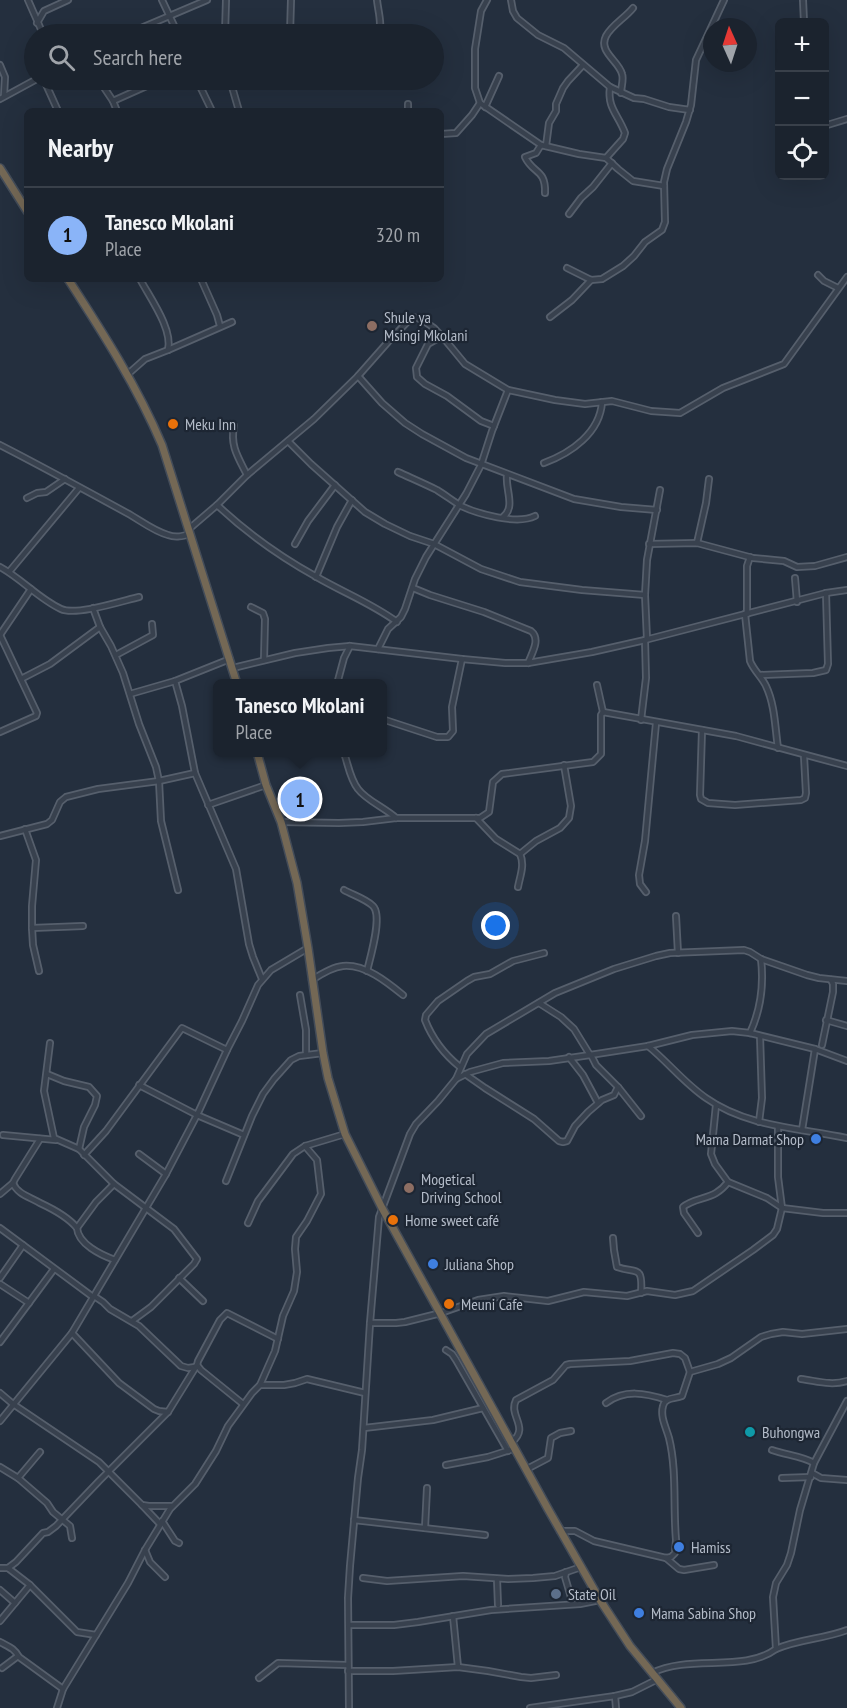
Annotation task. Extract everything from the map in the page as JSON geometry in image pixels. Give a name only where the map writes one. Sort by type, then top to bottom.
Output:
[{"type":"highway","points":[[0,168],[24,206]]},
{"type":"highway","points":[[70,282],[128,374],[162,445],[236,679]]},
{"type":"highway","points":[[258,757],[266,785],[281,822],[297,883],[323,1053],[345,1134],[382,1208],[441,1313],[511,1446],[527,1469],[600,1600],[630,1646],[681,1708]]},
{"type":"street","points":[[28,0],[37,22]]},
{"type":"street","points":[[37,22],[44,11],[68,0]]},
{"type":"street","points":[[162,0],[174,24]]},
{"type":"street","points":[[151,24],[207,0]]},
{"type":"street","points":[[225,24],[226,0]]},
{"type":"street","points":[[290,24],[291,0]]},
{"type":"street","points":[[377,0],[380,24]]},
{"type":"street","points":[[487,0],[481,11],[475,49],[474,82],[480,103],[544,146],[606,158],[633,181],[664,186]]},
{"type":"street","points":[[511,0],[517,18],[538,34],[564,48],[610,87],[634,98],[690,110]]},
{"type":"street","points":[[567,268],[591,280],[602,279],[628,262],[645,242],[662,230],[665,222],[664,186],[667,169],[690,110],[694,94],[696,60],[724,0]]},
{"type":"street","points":[[803,0],[804,18]]},
{"type":"street","points":[[621,93],[623,75],[609,56],[604,43],[607,35],[633,8]]},
{"type":"street","points":[[0,64],[5,77],[2,97]]},
{"type":"street","points":[[544,193],[543,177],[525,158],[526,155],[536,153],[544,146],[558,99],[568,81],[583,65]]},
{"type":"street","points":[[485,107],[499,76]]},
{"type":"street","points":[[2,97],[24,86]]},
{"type":"street","points":[[606,158],[624,136],[623,129],[611,106],[610,87]]},
{"type":"street","points":[[49,90],[57,108]]},
{"type":"street","points":[[106,90],[116,108]]},
{"type":"street","points":[[113,101],[138,90]]},
{"type":"street","points":[[202,90],[211,108]]},
{"type":"street","points":[[233,90],[238,108]]},
{"type":"street","points":[[444,134],[456,133],[480,103]]},
{"type":"street","points":[[829,125],[847,119]]},
{"type":"street","points":[[569,214],[612,163]]},
{"type":"street","points":[[818,275],[838,288]]},
{"type":"street","points":[[0,446],[59,475],[161,532],[175,537],[190,532],[247,475],[314,419],[358,376],[412,317],[422,319],[442,336],[465,364],[508,390],[555,400],[585,404],[612,401],[651,411],[680,413],[723,388],[784,364],[847,277]]},
{"type":"street","points":[[550,317],[572,300],[591,280]]},
{"type":"street","points":[[142,282],[166,328],[169,339],[168,351]]},
{"type":"street","points":[[202,282],[220,326]]},
{"type":"street","points":[[128,374],[145,358],[168,351],[232,321]]},
{"type":"street","points":[[442,336],[428,344],[416,368],[417,376],[425,384],[494,426]]},
{"type":"street","points":[[358,376],[382,403],[405,423],[432,440],[481,465],[574,499],[657,510]]},
{"type":"street","points":[[378,649],[388,629],[397,622],[405,609],[426,557],[460,505],[481,465],[508,390]]},
{"type":"street","points":[[544,464],[559,457],[586,437],[599,416],[602,402]]},
{"type":"street","points":[[234,426],[232,441],[234,450],[247,475]]},
{"type":"street","points":[[288,441],[365,512],[385,524],[434,544],[497,576],[520,582],[582,590],[645,595]]},
{"type":"street","points":[[398,472],[477,512],[526,519],[535,516]]},
{"type":"street","points":[[502,517],[508,513],[510,508],[507,475]]},
{"type":"street","points":[[697,543],[709,479]]},
{"type":"street","points":[[27,498],[46,492],[65,480]]},
{"type":"street","points":[[296,544],[308,521],[335,485]]},
{"type":"street","points":[[9,572],[80,488]]},
{"type":"street","points":[[641,720],[646,678],[645,595],[649,544],[660,490]]},
{"type":"street","points":[[316,577],[337,527],[352,500]]},
{"type":"street","points":[[216,505],[260,541],[316,577],[367,603],[397,622]]},
{"type":"street","points":[[649,544],[697,543],[764,560],[784,561],[797,567],[847,557]]},
{"type":"street","points":[[750,557],[747,566],[746,614],[750,661],[766,685],[773,706],[778,748]]},
{"type":"street","points":[[0,567],[68,611],[93,608],[139,597]]},
{"type":"street","points":[[795,578],[796,602]]},
{"type":"street","points":[[413,588],[484,612],[535,633],[537,639],[528,663]]},
{"type":"street","points":[[0,732],[37,715],[37,710],[0,635],[31,589]]},
{"type":"street","points":[[233,668],[264,660],[350,646],[462,659],[528,663],[646,640],[826,593],[847,590]]},
{"type":"street","points":[[760,675],[813,674],[826,670],[828,664],[826,593]]},
{"type":"street","points":[[251,607],[263,613],[265,619],[264,660]]},
{"type":"street","points":[[93,608],[100,627],[116,656],[156,767],[161,821],[178,890]]},
{"type":"street","points":[[116,656],[153,635],[152,624]]},
{"type":"street","points":[[21,679],[50,664],[100,627]]},
{"type":"street","points":[[338,679],[350,646]]},
{"type":"street","points":[[130,694],[175,681],[230,659]]},
{"type":"street","points":[[387,721],[436,737],[448,737],[453,731],[452,707],[462,659]]},
{"type":"street","points":[[175,681],[195,772],[236,869],[251,951],[262,979]]},
{"type":"street","points":[[281,822],[351,823],[396,818],[480,818],[489,812],[493,782],[502,774],[593,762],[598,759],[602,748],[601,716],[603,712],[597,685]]},
{"type":"street","points":[[603,712],[736,736],[847,766]]},
{"type":"street","points":[[646,892],[640,884],[639,875],[645,841],[656,723]]},
{"type":"street","points":[[702,730],[700,795],[701,799],[708,803],[735,805],[801,800],[805,798],[806,793],[804,756]]},
{"type":"street","points":[[345,757],[360,792],[384,807],[396,818]]},
{"type":"street","points":[[520,854],[536,841],[560,828],[569,818],[571,806],[564,765]]},
{"type":"street","points":[[0,836],[47,824],[52,820],[60,802],[66,797],[98,789],[159,781],[195,772]]},
{"type":"street","points":[[208,805],[266,785]]},
{"type":"street","points":[[476,818],[496,839],[520,854],[523,866],[518,887]]},
{"type":"street","points":[[26,829],[36,861],[32,928],[39,971]]},
{"type":"street","points":[[344,890],[365,901],[376,911],[375,936],[367,971]]},
{"type":"street","points":[[676,916],[678,953]]},
{"type":"street","points":[[32,928],[83,926]]},
{"type":"street","points":[[0,1421],[72,1333],[146,1209],[197,1115],[262,979],[271,970],[308,948]]},
{"type":"street","points":[[349,1708],[348,1598],[364,1428],[379,1217],[410,1134],[416,1124],[456,1079],[467,1054],[486,1034],[555,993],[614,969],[656,956],[744,950],[761,959],[807,975],[847,981]]},
{"type":"street","points":[[460,1067],[438,1044],[430,1030],[425,1020],[429,1011],[438,1001],[474,977],[490,974],[513,961],[544,953]]},
{"type":"street","points":[[750,1033],[762,997],[761,959]]},
{"type":"street","points":[[312,980],[341,966],[367,971],[403,994]]},
{"type":"street","points":[[822,1045],[833,992],[831,980]]},
{"type":"street","points":[[300,995],[306,1030],[306,1055]]},
{"type":"street","points":[[539,1003],[561,1017],[574,1029],[596,1065],[618,1087],[641,1116]]},
{"type":"street","points":[[826,1020],[847,1026]]},
{"type":"street","points":[[84,1155],[106,1131],[182,1028],[227,1050]]},
{"type":"street","points":[[456,1079],[502,1063],[549,1061],[648,1046],[692,1035],[732,1031],[750,1033],[814,1049],[847,1061]]},
{"type":"street","points":[[759,1122],[762,1098],[760,1036]]},
{"type":"street","points":[[50,1043],[44,1091],[52,1132],[56,1140]]},
{"type":"street","points":[[648,1046],[691,1087],[716,1105],[778,1127],[847,1138]]},
{"type":"street","points":[[802,1130],[814,1049]]},
{"type":"street","points":[[226,1181],[258,1102],[274,1079],[291,1060],[323,1053]]},
{"type":"street","points":[[569,1058],[580,1070],[598,1103]]},
{"type":"street","points":[[47,1074],[89,1087],[97,1096],[78,1149]]},
{"type":"street","points":[[465,1074],[534,1119],[563,1142],[569,1138],[580,1119],[598,1103],[614,1095],[618,1087]]},
{"type":"street","points":[[139,1085],[197,1115],[244,1135]]},
{"type":"street","points":[[716,1105],[711,1154],[728,1182],[767,1198],[782,1208],[823,1213],[847,1213]]},
{"type":"street","points":[[370,1323],[396,1323],[441,1313],[478,1300],[504,1296],[548,1300],[584,1292],[617,1296],[652,1291],[682,1294],[700,1287],[773,1235],[777,1229],[782,1208],[778,1177],[778,1127]]},
{"type":"street","points":[[248,1223],[258,1201],[292,1154],[305,1146],[345,1134]]},
{"type":"street","points":[[3,1135],[56,1140],[78,1149],[114,1184],[174,1229],[196,1257],[196,1262],[151,1307],[132,1321]]},
{"type":"street","points":[[0,1194],[13,1183],[40,1139]]},
{"type":"street","points":[[57,1708],[63,1689],[128,1583],[161,1523],[172,1506],[195,1484],[216,1451],[228,1426],[260,1385],[275,1351],[283,1316],[294,1291],[297,1272],[294,1249],[297,1237],[321,1194],[317,1160],[305,1146]]},
{"type":"street","points":[[139,1154],[166,1174]]},
{"type":"street","points":[[698,1233],[684,1213],[683,1207],[694,1200],[716,1193],[728,1182]]},
{"type":"street","points":[[13,1183],[20,1192],[42,1203],[77,1228]]},
{"type":"street","points":[[114,1184],[96,1202],[77,1228],[77,1234],[81,1240],[115,1260]]},
{"type":"street","points":[[0,1228],[54,1269],[104,1302],[110,1309],[132,1321],[181,1366],[188,1368],[196,1366]]},
{"type":"street","points":[[613,1238],[617,1267],[638,1272],[641,1280],[641,1293]]},
{"type":"street","points":[[0,1278],[23,1245]]},
{"type":"street","points":[[0,1342],[54,1269]]},
{"type":"street","points":[[179,1278],[203,1301]]},
{"type":"street","points":[[0,1284],[29,1303]]},
{"type":"street","points":[[0,1568],[8,1568],[43,1533],[51,1530],[168,1412],[220,1320],[227,1313],[278,1338]]},
{"type":"street","points":[[690,1372],[731,1358],[761,1337],[771,1334],[783,1332],[802,1334],[847,1329]]},
{"type":"street","points":[[72,1333],[119,1383],[154,1409],[168,1412]]},
{"type":"street","points":[[446,1350],[452,1354],[483,1408],[511,1446]]},
{"type":"street","points":[[446,1465],[488,1457],[511,1446],[519,1436],[520,1430],[514,1407],[516,1400],[553,1380],[566,1365],[630,1361],[673,1353],[685,1358],[690,1372],[682,1396],[667,1400],[636,1393],[623,1394],[613,1397],[606,1403]]},
{"type":"street","points":[[196,1366],[243,1404]]},
{"type":"street","points":[[260,1385],[284,1385],[307,1379],[365,1393]]},
{"type":"street","points":[[801,1379],[829,1384],[847,1381]]},
{"type":"street","points":[[0,1393],[99,1462],[179,1543]]},
{"type":"street","points":[[666,1558],[675,1554],[676,1540],[673,1457],[664,1426],[663,1411],[663,1404],[667,1400]]},
{"type":"street","points":[[776,1649],[773,1597],[776,1583],[791,1553],[800,1510],[814,1463],[847,1401]]},
{"type":"street","points":[[364,1428],[433,1420],[483,1408]]},
{"type":"street","points":[[527,1469],[548,1458],[551,1438],[571,1431]]},
{"type":"street","points":[[772,1450],[814,1463]]},
{"type":"street","points":[[18,1478],[40,1452]]},
{"type":"street","points":[[0,1467],[18,1478],[47,1503],[53,1512],[70,1526],[72,1538]]},
{"type":"street","points":[[782,1478],[811,1475],[847,1480]]},
{"type":"street","points":[[425,1528],[427,1488]]},
{"type":"street","points":[[142,1504],[172,1506]]},
{"type":"street","points":[[354,1520],[485,1535]]},
{"type":"street","points":[[560,1531],[574,1531],[594,1541],[666,1558],[679,1569],[714,1565]]},
{"type":"street","points":[[145,1550],[150,1562],[165,1577]]},
{"type":"street","points":[[363,1578],[387,1581],[463,1576],[497,1579],[533,1578],[555,1576],[581,1567]]},
{"type":"street","points":[[8,1568],[30,1585],[76,1632],[96,1635]]},
{"type":"street","points":[[566,1572],[565,1577],[572,1600]]},
{"type":"street","points":[[497,1579],[498,1605]]},
{"type":"street","points":[[0,1621],[30,1585]]},
{"type":"street","points":[[0,1590],[15,1604]]},
{"type":"street","points":[[349,1625],[394,1625],[491,1610],[580,1604],[600,1600]]},
{"type":"street","points":[[453,1616],[458,1667]]},
{"type":"street","points":[[530,1708],[544,1708],[632,1692],[660,1669],[691,1664],[753,1660],[767,1656],[786,1644],[823,1638],[847,1630]]},
{"type":"street","points":[[0,1642],[13,1649],[18,1656],[63,1689]]},
{"type":"street","points":[[2,1668],[18,1656]]},
{"type":"street","points":[[259,1678],[278,1663],[393,1671],[458,1667],[531,1678],[556,1675]]},
{"type":"street","points":[[615,1696],[616,1708]]},
{"type":"place","name":"Shule ya Msingi Mkolani","points":[[372,326]]},
{"type":"place","name":"Meku Inn","points":[[173,424]]},
{"type":"place","name":"Tanesco Mkolani","points":[[300,799]]},
{"type":"place","name":"Mama Darmat Shop","points":[[816,1139]]},
{"type":"place","name":"Mogetical Driving School","points":[[409,1188]]},
{"type":"place","name":"Home sweet café","points":[[393,1220]]},
{"type":"place","name":"Juliana Shop","points":[[433,1264]]},
{"type":"place","name":"Meuni Cafe","points":[[449,1304]]},
{"type":"place","name":"Buhongwa","points":[[750,1432]]},
{"type":"place","name":"Hamiss","points":[[679,1547]]},
{"type":"place","name":"State Oil","points":[[556,1594]]},
{"type":"place","name":"Mama Sabina Shop","points":[[639,1613]]}]
